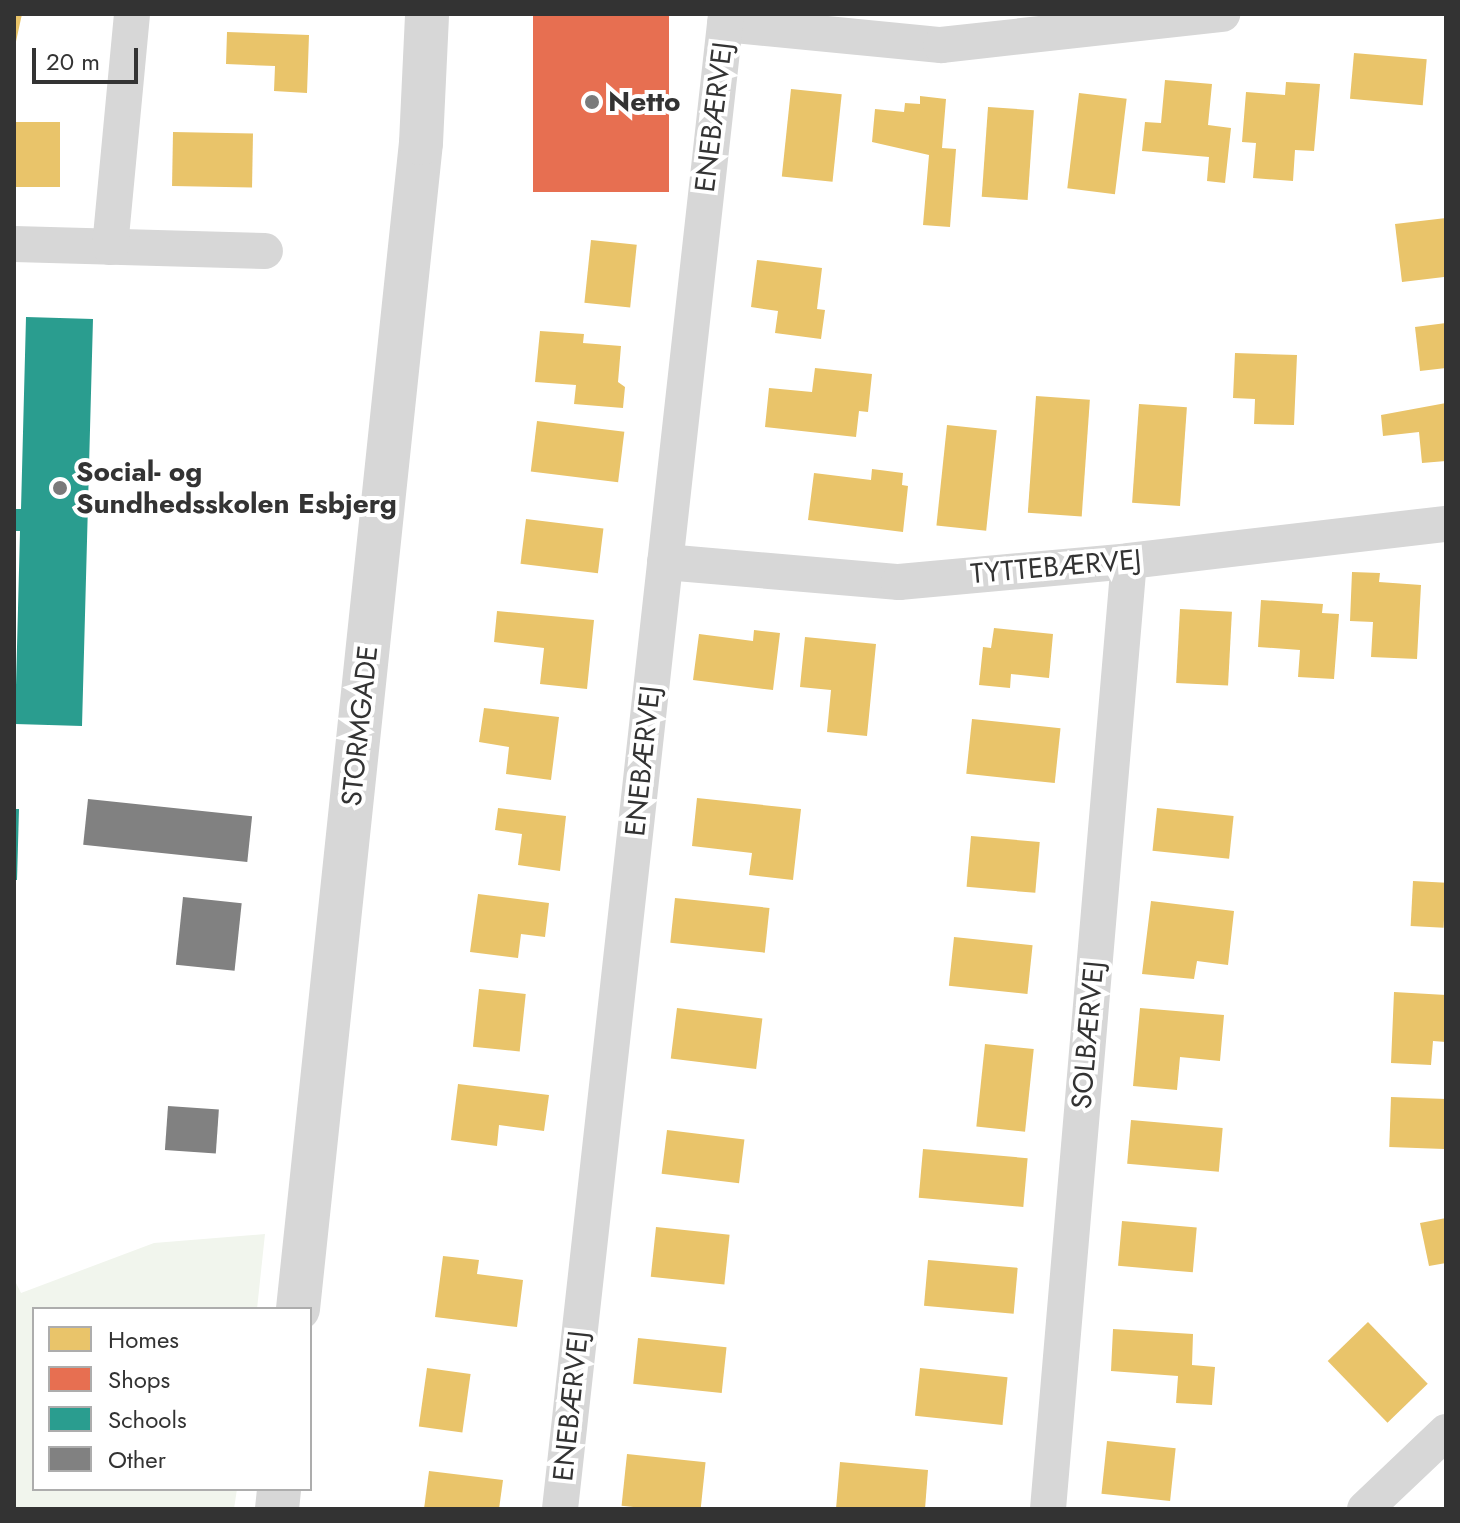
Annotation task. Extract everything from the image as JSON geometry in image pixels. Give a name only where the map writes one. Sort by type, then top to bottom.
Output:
[{"type":"street","points":[[110,247],[132,14]]},
{"type":"street","name":"STORMGADE","points":[[298,1307],[421,143],[427,14]]},
{"type":"street","name":"STORMGADE","points":[[421,143],[445,14]]},
{"type":"street","points":[[726,19],[941,45],[1222,14]]},
{"type":"street","name":"ENEBÆRVEJ","points":[[560,1509],[726,19]]},
{"type":"street","points":[[14,244],[265,251]]},
{"type":"street","name":"TYTTEBÆRVEJ","points":[[665,562],[899,582],[1129,561],[1446,524]]},
{"type":"street","name":"SOLBÆRVEJ","points":[[1048,1509],[1129,561]]},
{"type":"street","points":[[1365,1509],[1446,1432]]},
{"type":"shaded area","points":[[265,1234],[257,1307],[32,1307],[32,1491],[237,1491],[234,1509],[14,1509],[14,1279],[21,1293],[154,1243]]},
{"type":"building: Homes","points":[[14,14],[22,14],[15,46],[14,46]]},
{"type":"building: Homes","points":[[227,32],[309,35],[307,93],[274,91],[275,66],[226,64]]},
{"type":"building: Homes","points":[[1354,53],[1427,59],[1423,105],[1350,99]]},
{"type":"building: Homes","points":[[1165,80],[1212,84],[1208,125],[1231,128],[1225,183],[1207,181],[1209,157],[1142,151],[1145,122],[1161,123]]},
{"type":"building: Homes","points":[[1286,82],[1320,84],[1314,151],[1295,150],[1293,181],[1253,178],[1256,143],[1242,142],[1246,92],[1285,95]]},
{"type":"building: Homes","points":[[791,89],[842,94],[833,182],[782,177]]},
{"type":"building: Homes","points":[[1079,93],[1127,99],[1115,194],[1067,188]]},
{"type":"building: Homes","points":[[920,96],[946,99],[942,148],[956,149],[950,227],[923,225],[929,155],[872,142],[875,109],[904,112],[905,103],[920,104]]},
{"type":"building: Homes","points":[[988,107],[1034,110],[1028,200],[982,197]]},
{"type":"building: Homes","points":[[14,122],[60,122],[60,187],[14,187]]},
{"type":"building: Homes","points":[[173,132],[253,133],[252,187],[172,186]]},
{"type":"building: Homes","points":[[1446,218],[1444,277],[1402,282],[1395,224]]},
{"type":"building: Homes","points":[[591,240],[637,245],[630,307],[584,303]]},
{"type":"building: Homes","points":[[757,260],[822,268],[817,309],[825,310],[821,339],[775,333],[778,311],[751,307]]},
{"type":"building: Homes","points":[[1446,323],[1446,368],[1420,371],[1415,327]]},
{"type":"building: Homes","points":[[540,331],[584,334],[583,343],[621,346],[618,382],[625,387],[623,408],[574,404],[576,385],[535,382]]},
{"type":"building: Homes","points":[[1235,353],[1297,355],[1294,425],[1254,424],[1255,399],[1233,398]]},
{"type":"building: Homes","points":[[815,368],[872,374],[868,412],[859,411],[856,437],[765,427],[769,388],[812,392]]},
{"type":"building: Homes","points":[[1036,396],[1090,400],[1082,516],[1028,513]]},
{"type":"building: Homes","points":[[1446,403],[1446,461],[1422,463],[1419,432],[1383,436],[1381,415]]},
{"type":"building: Homes","points":[[1139,404],[1187,407],[1180,506],[1132,503]]},
{"type":"building: Homes","points":[[537,421],[624,432],[618,482],[531,472]]},
{"type":"building: Homes","points":[[947,425],[997,430],[986,531],[936,525]]},
{"type":"building: Homes","points":[[872,469],[903,473],[902,485],[908,486],[903,532],[808,520],[814,473],[871,480]]},
{"type":"building: Homes","points":[[526,519],[603,529],[598,573],[521,564]]},
{"type":"building: Homes","points":[[1352,572],[1380,573],[1379,582],[1421,585],[1417,659],[1371,657],[1373,622],[1350,621]]},
{"type":"building: Homes","points":[[1261,600],[1323,604],[1322,613],[1339,614],[1334,679],[1298,677],[1300,650],[1258,647]]},
{"type":"building: Homes","points":[[1180,609],[1232,612],[1228,686],[1176,683]]},
{"type":"building: Homes","points":[[497,611],[594,620],[587,689],[540,684],[544,648],[494,642]]},
{"type":"building: Homes","points":[[994,628],[1053,634],[1049,678],[1011,674],[1010,688],[979,685],[983,647],[991,648]]},
{"type":"building: Homes","points":[[754,630],[780,633],[773,690],[693,680],[699,634],[753,641]]},
{"type":"building: Homes","points":[[805,637],[876,644],[867,736],[827,732],[831,690],[800,687]]},
{"type":"building: Homes","points":[[484,708],[559,717],[551,780],[506,774],[509,747],[479,742]]},
{"type":"building: Homes","points":[[972,719],[1061,728],[1055,783],[966,774]]},
{"type":"building: Homes","points":[[697,798],[801,809],[793,880],[749,875],[752,853],[692,846]]},
{"type":"building: Homes","points":[[498,808],[566,816],[560,871],[518,865],[522,834],[495,830]]},
{"type":"building: Homes","points":[[1157,808],[1234,816],[1229,859],[1153,851]]},
{"type":"building: Homes","points":[[971,836],[1040,842],[1035,893],[967,887]]},
{"type":"building: Homes","points":[[1413,881],[1446,883],[1444,928],[1411,926]]},
{"type":"building: Homes","points":[[478,894],[549,903],[545,937],[521,934],[518,958],[470,952]]},
{"type":"building: Homes","points":[[675,898],[769,908],[765,953],[670,943]]},
{"type":"building: Homes","points":[[1151,901],[1234,911],[1228,965],[1197,961],[1194,979],[1142,974]]},
{"type":"building: Homes","points":[[954,937],[1033,945],[1027,994],[949,986]]},
{"type":"building: Homes","points":[[479,989],[526,994],[520,1052],[473,1047]]},
{"type":"building: Homes","points":[[1394,992],[1446,995],[1446,1042],[1433,1041],[1431,1065],[1391,1063]]},
{"type":"building: Homes","points":[[677,1008],[762,1018],[756,1069],[671,1059]]},
{"type":"building: Homes","points":[[1140,1008],[1224,1015],[1220,1061],[1180,1057],[1177,1090],[1133,1086]]},
{"type":"building: Homes","points":[[985,1044],[1034,1049],[1025,1132],[976,1127]]},
{"type":"building: Homes","points":[[458,1084],[549,1095],[544,1131],[499,1125],[497,1146],[451,1140]]},
{"type":"building: Homes","points":[[1391,1097],[1446,1099],[1444,1149],[1389,1147]]},
{"type":"building: Homes","points":[[1131,1120],[1223,1128],[1219,1172],[1127,1164]]},
{"type":"building: Homes","points":[[667,1130],[744,1140],[739,1183],[662,1174]]},
{"type":"building: Homes","points":[[923,1149],[1028,1158],[1023,1207],[919,1198]]},
{"type":"building: Homes","points":[[1446,1218],[1446,1263],[1429,1266],[1420,1223]]},
{"type":"building: Homes","points":[[1122,1221],[1197,1228],[1193,1272],[1118,1266]]},
{"type":"building: Homes","points":[[656,1227],[730,1235],[724,1284],[651,1277]]},
{"type":"building: Homes","points":[[443,1256],[479,1260],[477,1274],[523,1280],[517,1327],[435,1317]]},
{"type":"building: Homes","points":[[928,1260],[1018,1268],[1014,1314],[924,1306]]},
{"type":"building: Homes","points":[[1368,1322],[1428,1384],[1387,1423],[1328,1361]]},
{"type":"building: Homes","points":[[1113,1329],[1193,1334],[1192,1365],[1215,1367],[1212,1405],[1176,1403],[1178,1376],[1111,1371]]},
{"type":"building: Homes","points":[[638,1338],[727,1347],[722,1393],[633,1384]]},
{"type":"building: Homes","points":[[427,1368],[471,1374],[462,1433],[419,1426]]},
{"type":"building: Homes","points":[[920,1368],[1008,1377],[1003,1425],[915,1416]]},
{"type":"building: Homes","points":[[1107,1441],[1176,1448],[1170,1501],[1101,1494]]},
{"type":"building: Homes","points":[[627,1454],[706,1462],[701,1509],[622,1506]]},
{"type":"building: Homes","points":[[840,1462],[928,1470],[925,1509],[836,1509]]},
{"type":"building: Homes","points":[[429,1471],[503,1480],[499,1509],[424,1509]]},
{"type":"building: Shops","name":"Netto","points":[[533,14],[669,14],[669,192],[533,192]]},
{"type":"building: Schools","points":[[26,317],[93,319],[82,726],[15,724],[20,531],[14,531],[14,509],[21,509]]},
{"type":"building: Schools","points":[[14,809],[19,809],[17,880],[14,880]]},
{"type":"building: Other","points":[[88,799],[252,816],[247,862],[83,845]]},
{"type":"building: Other","points":[[183,897],[242,903],[235,971],[176,965]]},
{"type":"building: Other","points":[[168,1106],[219,1110],[216,1153],[165,1150]]},
{"type":"place","name":"Netto","points":[[592,102]]},
{"type":"place","name":"Social- og Sundhedsskolen Esbjerg","points":[[60,488]]}]
